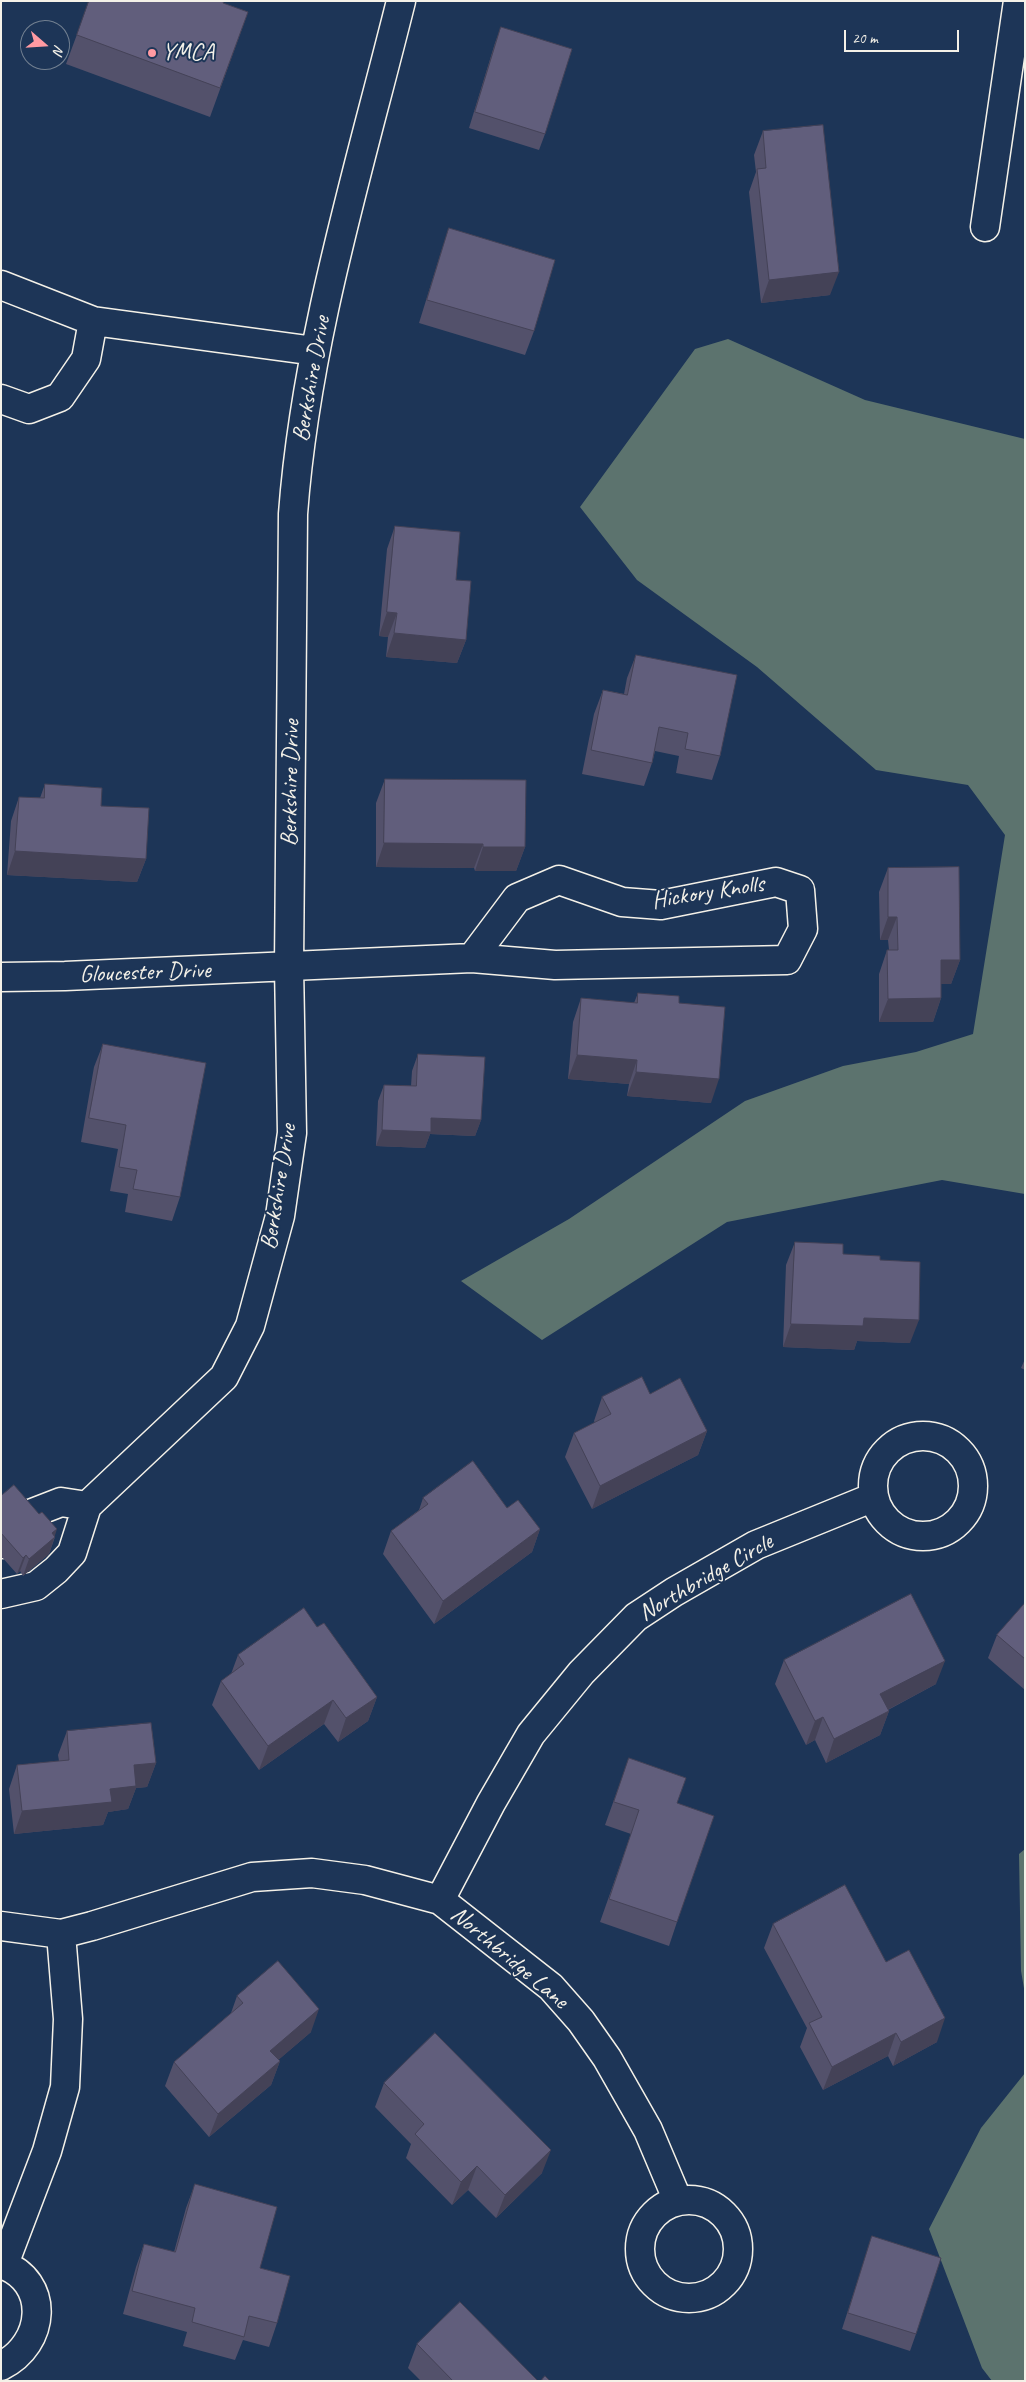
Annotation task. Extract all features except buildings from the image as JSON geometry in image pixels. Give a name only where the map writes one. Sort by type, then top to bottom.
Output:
[{"type":"street","name":"Berkshire Drive","points":[[1,1594],[36,1586],[56,1570],[72,1553],[87,1506],[224,1377],[250,1326],[280,1216],[292,1133],[289,966],[296,472],[315,351],[336,259],[401,1]]},
{"type":"street","points":[[985,227],[1018,1]]},
{"type":"street","points":[[1,285],[93,321],[315,351]]},
{"type":"street","points":[[1,399],[28,409],[60,396],[86,359],[93,321]]},
{"type":"street","name":"Hickory Knolls","points":[[289,966],[472,958],[555,965],[787,960],[803,929],[800,890],[776,882],[661,905],[622,902],[559,880],[517,898],[472,958]]},
{"type":"street","name":"Gloucester Drive","points":[[1,977],[289,966]]},
{"type":"street","name":"Northbridge Circle","points":[[440,1900],[491,1803],[531,1734],[581,1673],[636,1617],[674,1592],[756,1544],[874,1497]]},
{"type":"street","points":[[1,1544],[30,1514],[62,1502],[87,1506]]},
{"type":"street","name":"Northbridge Lane","points":[[1,1926],[61,1934],[252,1877],[312,1873],[365,1880],[440,1900],[551,1987],[581,2021],[607,2058],[648,2130],[678,2201]]},
{"type":"street","points":[[1,2366],[15,2359],[26,2347],[34,2333],[37,2316],[35,2300],[28,2285],[18,2273],[2,2264],[47,2151],[64,2087],[68,2019],[61,1934]]},
{"type":"green space","points":[[728,339],[865,400],[1025,439],[1025,1194],[942,1180],[727,1222],[542,1340],[461,1281],[569,1219],[745,1101],[843,1066],[916,1052],[973,1034],[1005,835],[968,785],[876,770],[757,667],[637,580],[580,507],[695,349]]},
{"type":"green space","points":[[1025,1849],[1025,1994],[1021,1971],[1019,1854]]},
{"type":"green space","points":[[1025,2073],[1025,2381],[992,2381],[982,2368],[929,2229],[981,2128]]},
{"type":"place","name":"YMCA","points":[[152,53]]}]
